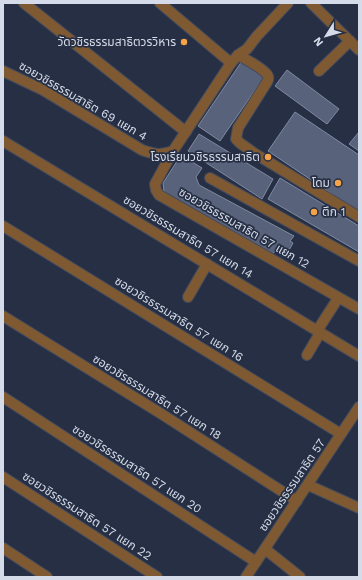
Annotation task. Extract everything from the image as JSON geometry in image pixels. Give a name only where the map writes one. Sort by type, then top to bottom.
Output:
[{"type":"street","points":[[24,3],[186,132]]},
{"type":"street","points":[[160,3],[231,63]]},
{"type":"street","name":"ซอยวชิรธรรมสาธิต 57 แยก 12","points":[[288,3],[247,49],[238,55],[231,63],[173,151],[155,184],[156,190],[159,195],[359,309]]},
{"type":"street","points":[[311,3],[359,50]]},
{"type":"street","points":[[319,72],[350,41]]},
{"type":"street","points":[[238,55],[257,66],[267,74],[268,78],[267,82],[238,128],[236,139],[254,153],[359,217]]},
{"type":"street","name":"ซอยวชิรธรรมสาธิต 69 แยก 4","points":[[3,71],[43,90],[142,150],[155,154],[173,151]]},
{"type":"street","name":"ซอยวชิรธรรมสาธิต 57 แยก 14","points":[[3,141],[359,356]]},
{"type":"street","points":[[210,178],[359,261]]},
{"type":"street","name":"ซอยวชิรธรรมสาธิต 57 แยก 16","points":[[3,226],[341,434]]},
{"type":"street","points":[[188,297],[208,264]]},
{"type":"street","points":[[307,355],[335,303]]},
{"type":"street","name":"ซอยวชิรธรรมสาธิต 57 แยก 18","points":[[3,316],[160,413],[297,501]]},
{"type":"street","name":"ซอยวชิรธรรมสาธิต 57 แยก 20","points":[[3,397],[256,562]]},
{"type":"street","name":"ซอยวชิรธรรมสาธิต 57","points":[[246,577],[341,434],[355,421],[359,407]]},
{"type":"street","name":"ซอยวชิรธรรมสาธิต 57 แยก 22","points":[[3,477],[157,577]]},
{"type":"street","points":[[308,485],[359,508]]},
{"type":"street","points":[[3,548],[47,577]]},
{"type":"street","points":[[265,549],[300,577]]},
{"type":"building","points":[[242,61],[264,77],[220,141],[198,126]]},
{"type":"building","points":[[287,70],[339,109],[327,124],[275,86]]},
{"type":"building","name":"โดม","points":[[295,112],[359,155],[359,212],[268,151]]},
{"type":"building","points":[[359,132],[359,151],[349,144]]},
{"type":"building","points":[[199,134],[273,179],[262,199],[188,151]]},
{"type":"building","points":[[181,155],[202,168],[196,177],[199,185],[294,236],[290,241],[293,243],[287,254],[284,252],[282,256],[275,251],[272,255],[164,192],[163,183]]},
{"type":"building","name":"ตึก 1","points":[[280,178],[359,226],[359,252],[268,199]]},
{"type":"place","name":"วัดวชิรธรรมสาธิตวรวิหาร","points":[[184,42]]},
{"type":"place","name":"โรงเรียนวชิรธรรมสาธิต","points":[[268,157]]},
{"type":"place","name":"โดม","points":[[338,183]]},
{"type":"place","name":"ตึก 1","points":[[314,212]]}]
